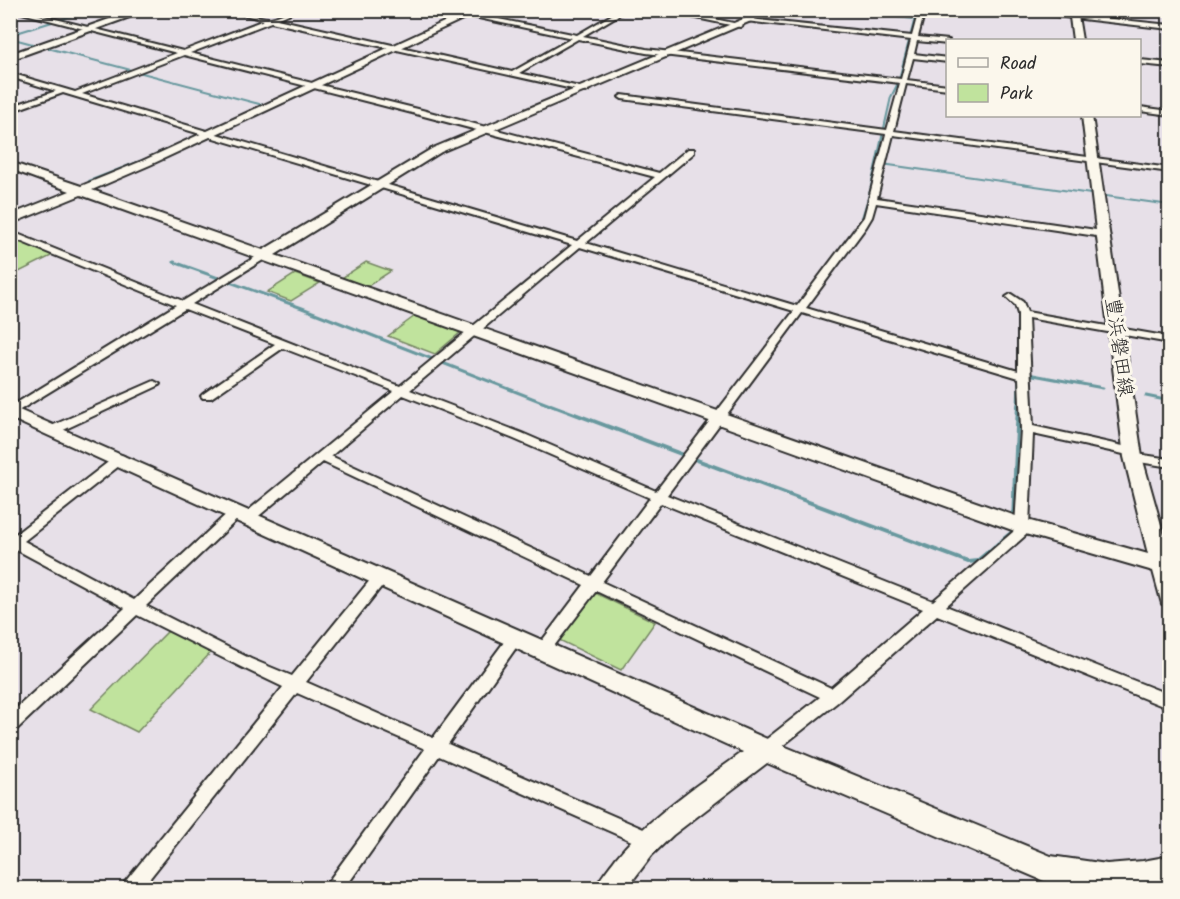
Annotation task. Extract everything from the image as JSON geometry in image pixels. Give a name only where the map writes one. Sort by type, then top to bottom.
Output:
[{"type":"street","points":[[11,10],[419,112],[661,176]]},
{"type":"street","points":[[10,57],[145,10]]},
{"type":"street","points":[[227,10],[586,90]]},
{"type":"street","points":[[76,94],[296,10]]},
{"type":"street","points":[[443,10],[473,13],[578,37],[671,54],[946,87]]},
{"type":"street","points":[[513,74],[625,10]]},
{"type":"street","points":[[660,10],[744,23],[946,42]]},
{"type":"street","points":[[11,411],[437,150],[586,90],[773,10]]},
{"type":"street","points":[[543,650],[862,227],[872,200],[922,10]]},
{"type":"street","points":[[1005,10],[1073,14],[1170,27]]},
{"type":"street","points":[[10,220],[146,163],[473,13]]},
{"type":"street","points":[[1073,14],[1078,39]]},
{"type":"street","points":[[910,56],[946,60]]},
{"type":"street","points":[[1141,62],[1170,65]]},
{"type":"street","points":[[10,75],[1024,376]]},
{"type":"street","points":[[10,110],[64,90]]},
{"type":"street","points":[[622,97],[1170,170]]},
{"type":"street","points":[[1141,109],[1170,113]]},
{"type":"street","name":"豊浜磐田線","points":[[1087,117],[1132,454],[1165,567],[1170,598]]},
{"type":"street","points":[[10,725],[134,607],[243,514],[321,456],[579,243],[618,214],[691,151]]},
{"type":"street","points":[[10,165],[1022,526],[1165,567]]},
{"type":"street","points":[[872,200],[1103,234]]},
{"type":"street","points":[[10,234],[518,436],[659,497],[1170,702]]},
{"type":"street","points":[[610,888],[649,840],[664,826],[833,696],[934,606],[1019,535],[1022,526],[1028,429],[1023,314],[1020,304],[1011,297]]},
{"type":"street","points":[[1023,314],[1170,340]]},
{"type":"street","points":[[207,396],[282,344]]},
{"type":"street","points":[[52,430],[154,384]]},
{"type":"street","points":[[11,411],[765,750],[1051,870],[1098,883],[1170,869]]},
{"type":"street","points":[[1028,429],[1170,463]]},
{"type":"street","points":[[321,456],[833,696]]},
{"type":"street","points":[[120,459],[12,542],[134,607],[294,685],[649,840]]},
{"type":"street","points":[[131,888],[380,578]]},
{"type":"street","points":[[334,888],[515,638]]},
{"type":"green space","points":[[15,236],[57,253],[15,274],[11,272],[10,238]]},
{"type":"green space","points":[[366,262],[391,271],[365,288],[340,279]]},
{"type":"green space","points":[[295,274],[320,283],[291,301],[267,292]]},
{"type":"green space","points":[[415,316],[461,332],[435,354],[388,336]]},
{"type":"green space","points":[[589,590],[655,622],[621,670],[553,637]]},
{"type":"green space","points":[[172,627],[216,647],[137,732],[91,709]]},
{"type":"waterway","points":[[10,35],[91,10]]},
{"type":"waterway","points":[[830,10],[915,19]]},
{"type":"waterway","points":[[915,19],[917,10]]},
{"type":"waterway","points":[[860,224],[869,195],[891,97],[898,83],[915,19]]},
{"type":"waterway","points":[[10,38],[263,105]]},
{"type":"waterway","points":[[89,181],[145,159],[259,107]]},
{"type":"waterway","points":[[882,164],[1091,194]]},
{"type":"waterway","points":[[1106,196],[1170,205]]},
{"type":"waterway","points":[[174,262],[302,308],[555,407]]},
{"type":"waterway","points":[[1028,374],[1103,388]]},
{"type":"waterway","points":[[1018,407],[1019,380]]},
{"type":"waterway","points":[[1146,396],[1170,401]]},
{"type":"waterway","points":[[551,405],[968,562],[977,561],[1012,532],[1012,527]]},
{"type":"waterway","points":[[1013,520],[1018,405]]}]
